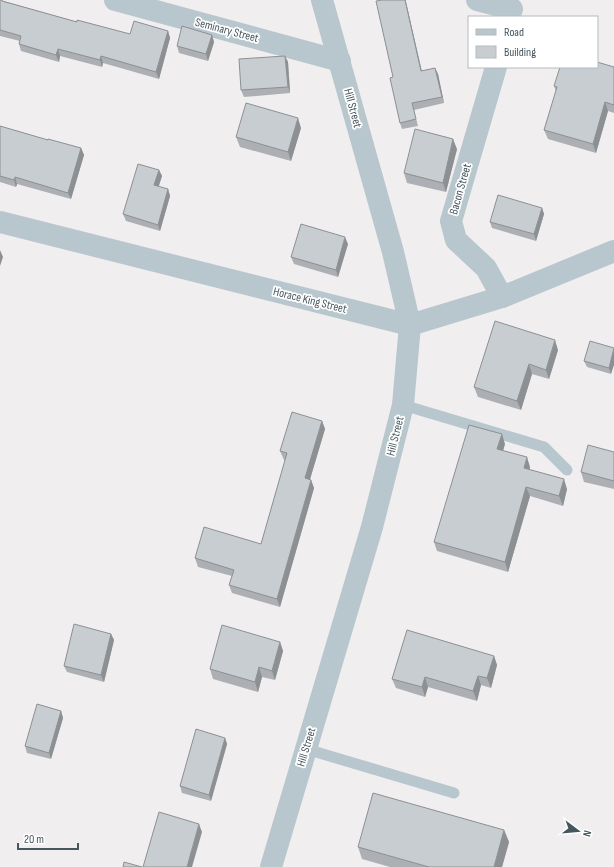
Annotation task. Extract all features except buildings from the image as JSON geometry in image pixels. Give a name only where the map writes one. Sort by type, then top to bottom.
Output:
[{"type":"street","name":"Seminary Street","points":[[115,0],[340,61]]},
{"type":"street","name":"Hill Street","points":[[270,867],[372,527],[403,405],[410,325],[393,252],[322,0]]},
{"type":"street","points":[[477,0],[513,9]]},
{"type":"street","name":"Bacon Street","points":[[496,68],[451,221],[456,240],[486,268],[502,297]]},
{"type":"street","name":"Horace King Street","points":[[0,222],[410,325]]},
{"type":"street","points":[[410,325],[502,297],[614,251]]},
{"type":"lane","points":[[403,405],[544,447],[567,470]]},
{"type":"lane","points":[[306,749],[454,793]]}]
